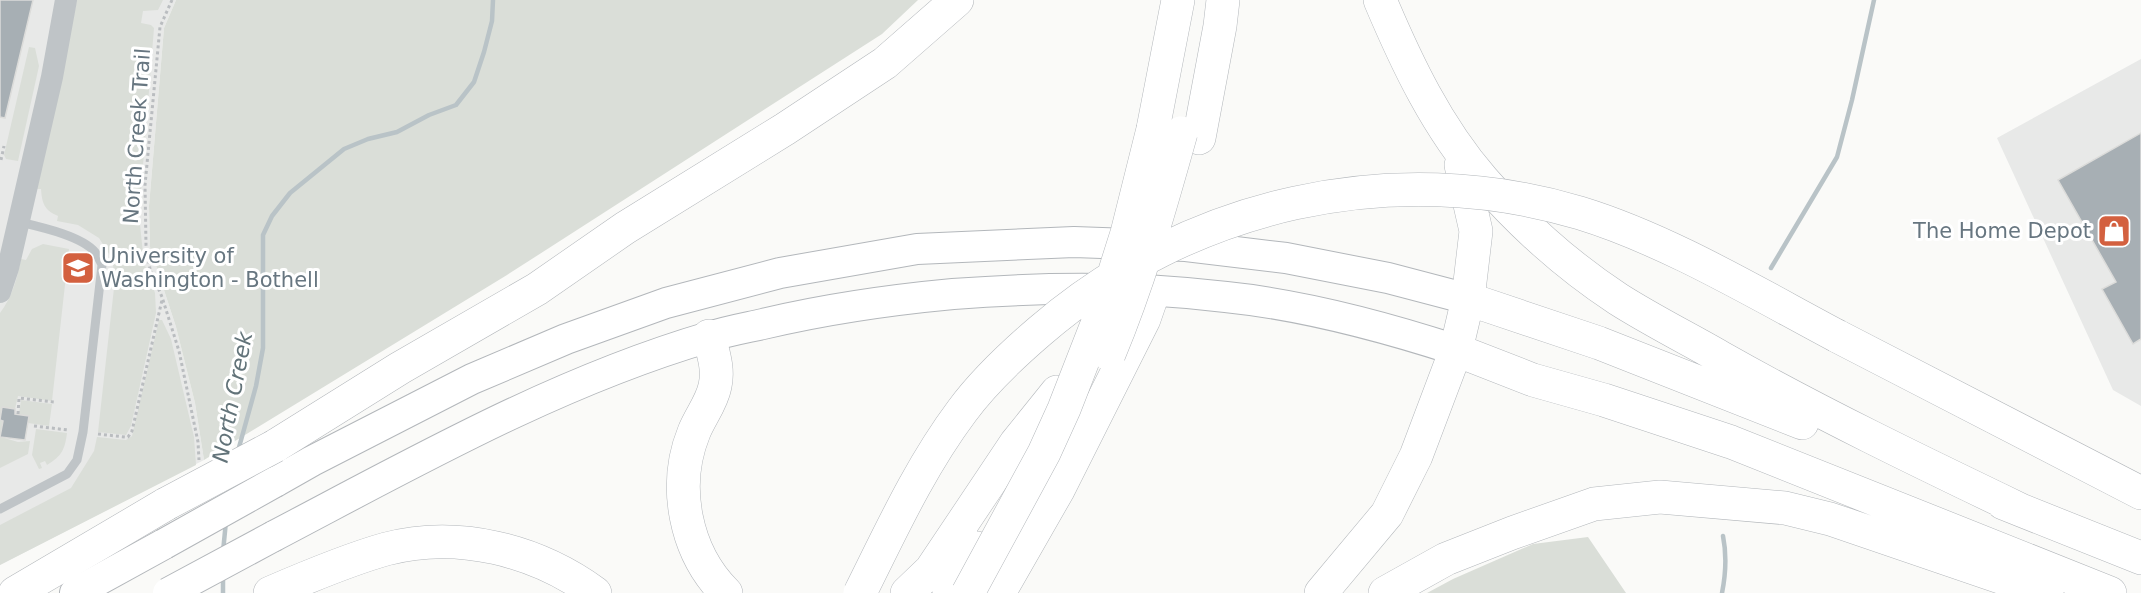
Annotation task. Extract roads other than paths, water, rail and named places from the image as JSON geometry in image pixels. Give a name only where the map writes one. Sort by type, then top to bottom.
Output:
[{"type":"highway","points":[[15,593],[166,504],[275,446],[400,368],[537,289],[625,228],[785,129],[885,63],[957,0]]},
{"type":"highway","points":[[999,593],[1059,490],[1144,319],[1179,222],[1169,131],[1165,0]]},
{"type":"highway","points":[[986,593],[1031,518],[1075,433],[1128,309],[1160,210],[1169,131],[1178,0]]},
{"type":"highway","points":[[968,593],[1039,462],[1064,409],[1103,309],[1127,233],[1169,131],[1194,78],[1207,0]]},
{"type":"highway","points":[[949,593],[999,512],[1035,440],[1080,335],[1117,222],[1169,131],[1220,26],[1223,0]]},
{"type":"highway","points":[[1321,593],[1386,514],[1416,456],[1456,350],[1468,299],[1476,231],[1463,170],[1443,127],[1406,60],[1380,0]]},
{"type":"highway","points":[[1443,127],[1482,179],[1545,243],[1619,300],[1749,374],[1857,431],[2023,511]]},
{"type":"highway","points":[[860,593],[922,471],[962,411],[1006,361],[1070,306],[1128,267],[1179,240],[1258,211],[1322,196],[1391,189],[1463,191],[1518,198],[1581,213],[1647,238],[2141,493]]},
{"type":"highway","points":[[75,593],[312,461],[472,379],[566,339],[666,303],[780,273],[917,249],[1074,242],[1186,246],[1286,258],[1388,278],[1468,299],[1599,343],[2141,558]]},
{"type":"highway","points":[[168,593],[456,441],[544,399],[709,336],[820,311],[904,298],[1019,289],[1131,289],[1228,297],[1315,311],[1456,350],[1533,380],[1604,400],[1731,442],[2110,593]]},
{"type":"highway","points":[[709,336],[717,369],[715,388],[688,449],[682,491],[691,540],[707,572],[726,593]]},
{"type":"highway","points":[[907,593],[931,570],[1016,443],[1057,392]]},
{"type":"highway","points":[[1385,593],[1446,559],[1512,532],[1594,504],[1660,497],[1785,508],[1830,519],[2047,593]]},
{"type":"highway","points":[[0,581],[116,533]]},
{"type":"highway","points":[[273,592],[387,549],[450,542],[500,548],[549,565],[595,593]]},
{"type":"street","points":[[0,292],[8,268],[9,220],[52,77],[66,0]]},
{"type":"lane","points":[[0,509],[67,474],[77,460],[83,432],[102,266],[96,253],[88,245],[65,235],[9,220]]},
{"type":"waterway","name":"North Creek","points":[[238,451],[256,386],[263,348],[263,235],[272,216],[290,193],[344,149],[368,139],[397,132],[429,115],[456,105],[474,82],[492,21],[493,0]]},
{"type":"waterway","points":[[1771,268],[1837,157],[1874,0]]},
{"type":"waterway","name":"North Creek","points":[[223,552],[226,521]]},
{"type":"waterway","points":[[1722,593],[1726,564],[1723,536]]},
{"type":"waterway","name":"North Creek","points":[[223,575],[223,593]]},
{"type":"place","name":"The Home Depot","points":[[2114,231]]},
{"type":"place","name":"University of Washington - Bothell","points":[[78,268]]}]
